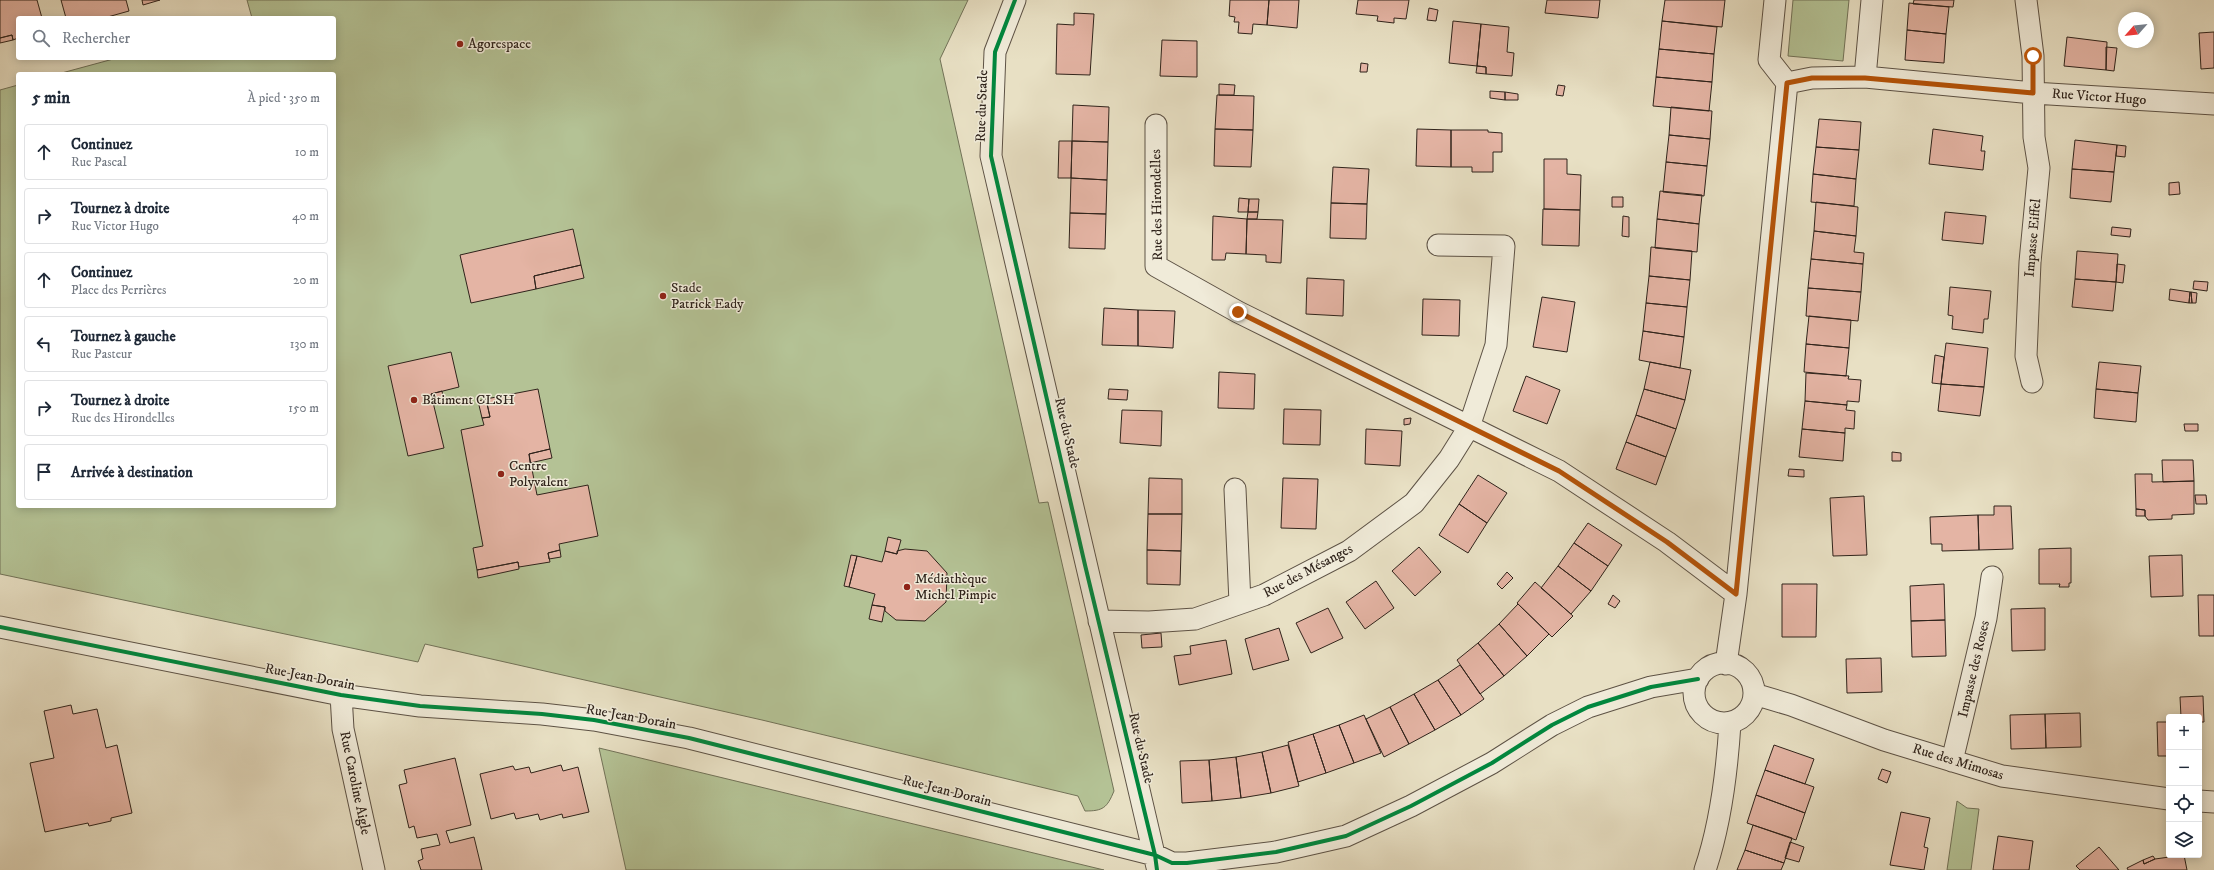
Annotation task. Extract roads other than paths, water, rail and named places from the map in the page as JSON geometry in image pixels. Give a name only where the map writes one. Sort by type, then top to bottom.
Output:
[{"type":"street","name":"Rue du Stade","points":[[1015,0],[995,52],[991,156],[1156,863]]},
{"type":"street","points":[[1726,664],[1736,594],[1787,83],[1769,60],[1775,0]]},
{"type":"street","points":[[1865,78],[1872,0]]},
{"type":"street","name":"Impasse Eiffel","points":[[2026,0],[2033,56],[2034,137],[2039,168],[2030,262],[2026,356],[2032,382]]},
{"type":"street","name":"Rue Victor Hugo","points":[[1787,83],[1812,78],[1865,78],[2033,93],[2214,104]]},
{"type":"street","name":"Rue des Hirondelles","points":[[1156,125],[1156,266],[1238,312],[1559,471],[1667,542],[1736,594]]},
{"type":"street","name":"Rue des Mésanges","points":[[1099,621],[1149,622],[1195,618],[1264,595],[1349,552],[1414,503],[1449,459],[1469,427],[1496,345],[1504,246],[1438,245]]},
{"type":"street","points":[[1235,489],[1240,603]]},
{"type":"street","name":"Impasse des Roses","points":[[1952,761],[1986,618],[1992,577]]},
{"type":"street","name":"Rue Jean Dorain","points":[[0,627],[341,695],[420,706],[542,714],[594,720],[689,738],[1156,863],[1187,863],[1276,852],[1346,836],[1411,806],[1492,763],[1552,725],[1588,707],[1652,687],[1698,679]]},
{"type":"street","points":[[1726,664],[1735,665],[1749,677],[1754,694],[1747,713],[1730,723],[1710,720],[1702,714],[1697,706],[1695,697],[1695,687],[1698,679],[1710,667],[1726,664]]},
{"type":"street","name":"Rue des Mimosas","points":[[1754,694],[1791,705],[1884,740],[2002,776],[2166,799]]},
{"type":"street","name":"Rue Caroline Aigle","points":[[341,695],[343,729],[374,870]]},
{"type":"street","points":[[1705,870],[1712,850],[1727,766],[1730,723]]},
{"type":"street","points":[[2202,801],[2214,802]]},
{"type":"place","name":"Agorespace","points":[[460,44]]},
{"type":"place","name":"Stade Patrick Eady","points":[[663,296]]},
{"type":"place","name":"Bâtiment CLSH","points":[[414,400]]},
{"type":"place","name":"Centre Polyvalent","points":[[501,474]]},
{"type":"place","name":"Médiathèque Michel Pimpie","points":[[907,587]]}]
